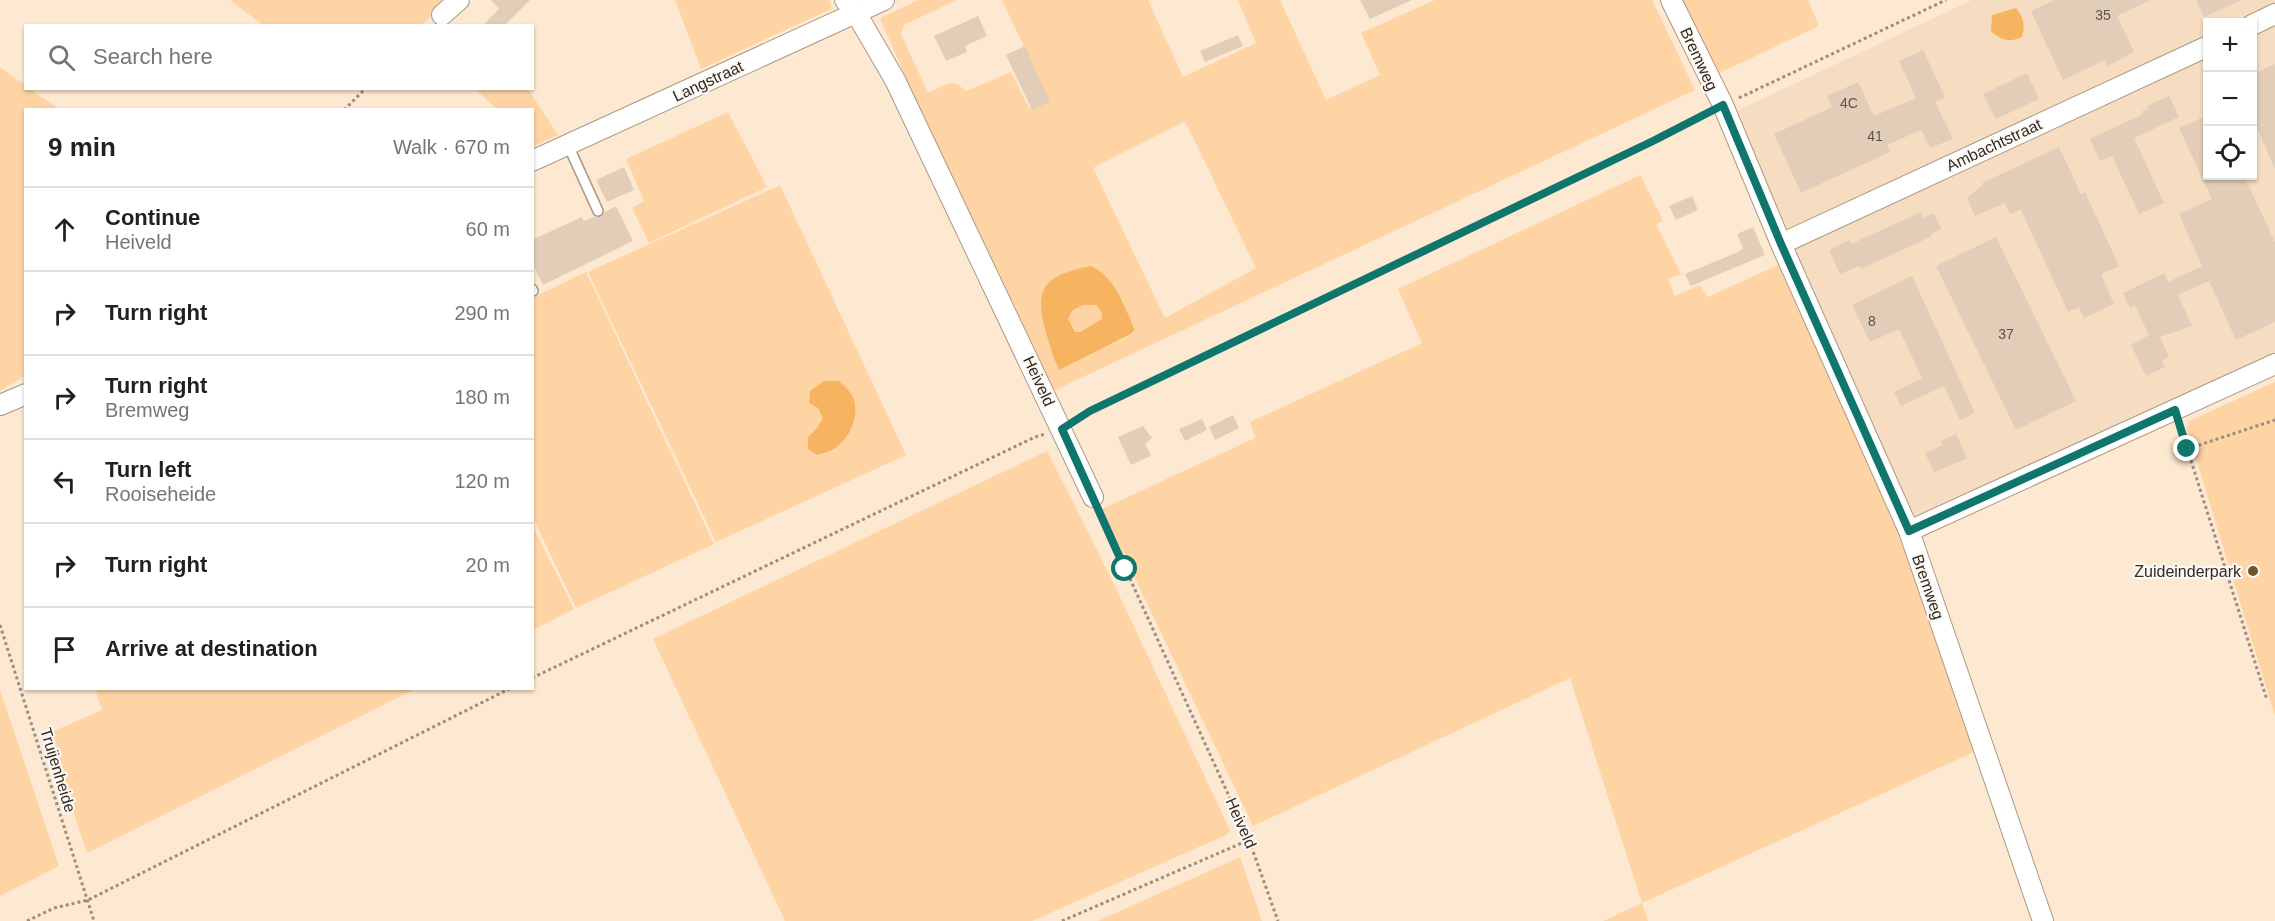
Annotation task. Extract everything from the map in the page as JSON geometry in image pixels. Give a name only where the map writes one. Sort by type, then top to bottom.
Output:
[{"type":"street","points":[[442,15],[459,0]]},
{"type":"street","name":"Langstraat","points":[[534,160],[851,6],[884,0]]},
{"type":"street","name":"Bremweg","points":[[1671,0],[1723,105],[1781,244],[1909,531],[2043,921]]},
{"type":"street","name":"Heiveld","points":[[851,6],[895,80],[1093,497]]},
{"type":"street","points":[[2257,23],[2275,14]]},
{"type":"street","name":"Ambachtstraat","points":[[1781,244],[2203,48]]},
{"type":"street","points":[[1909,531],[2275,364]]},
{"type":"street","points":[[0,405],[24,395]]},
{"type":"lane","points":[[568,145],[598,211]]},
{"type":"path","points":[[534,677],[1035,437],[1062,429],[1090,411],[1653,141],[1723,105],[1946,0]]},
{"type":"path","points":[[346,108],[364,90]]},
{"type":"path","points":[[2175,410],[2267,700]]},
{"type":"path","points":[[2187,449],[2275,420]]},
{"type":"path","name":"Heiveld","points":[[1093,497],[1249,840],[1278,921]]},
{"type":"path","name":"Truijenheide","points":[[0,624],[72,858],[94,921]]},
{"type":"path","points":[[27,921],[54,908],[88,900],[507,690]]},
{"type":"path","points":[[1062,921],[1249,840]]},
{"type":"shaded area","points":[[230,0],[449,0],[422,24],[262,24]]},
{"type":"shaded area","points":[[675,0],[828,0],[831,3],[831,9],[701,69]]},
{"type":"shaded area","points":[[918,0],[957,0],[904,25],[901,34],[928,93],[951,83],[966,91],[1011,72],[1029,108],[1048,99],[1002,0],[1148,0],[1183,77],[1256,43],[1238,0],[1280,0],[1326,100],[1380,75],[1361,33],[1435,0],[1652,0],[1695,90],[1053,391],[921,113],[880,18]],"holes":[[[1185,121],[1256,268],[1165,318],[1093,168]],[[1091,266],[1107,277],[1113,285],[1135,330],[1131,335],[1059,369],[1048,340]]]},
{"type":"shaded area","points":[[1680,0],[1808,0],[1819,26],[1715,75]]},
{"type":"shaded area","points":[[1972,0],[2275,0],[2275,362],[1919,525],[1728,115]]},
{"type":"shaded area","points":[[2016,8],[2023,22],[2022,37],[2006,40],[1991,32],[1992,15]]},
{"type":"shaded area","points":[[0,67],[24,84],[24,90],[31,90],[58,108],[24,108],[24,377],[0,391]]},
{"type":"shaded area","points":[[476,90],[529,90],[558,135],[534,146],[534,108],[496,108]]},
{"type":"shaded area","points":[[728,112],[767,187],[649,243],[632,208],[644,201],[626,159]]},
{"type":"shaded area","points":[[1640,175],[1663,221],[1656,224],[1681,274],[1668,279],[1675,296],[1700,285],[1708,297],[1778,265],[1896,523],[1974,752],[1642,903],[1570,678],[1253,826],[1102,509],[1255,438],[1250,422],[1422,343],[1398,289]]},
{"type":"shaded area","points":[[780,185],[906,455],[716,542],[588,272]]},
{"type":"shaded area","points":[[1091,266],[1107,277],[1113,285],[1135,330],[1059,370],[1044,325],[1041,299],[1049,282],[1066,273]],"holes":[[[1083,305],[1096,305],[1102,313],[1102,319],[1080,332],[1075,332],[1068,319],[1073,310]]]},
{"type":"shaded area","points":[[586,272],[714,544],[576,608],[534,520],[534,297]]},
{"type":"shaded area","points":[[1083,305],[1096,305],[1102,313],[1102,319],[1080,332],[1075,332],[1068,319],[1073,310]]},
{"type":"shaded area","points":[[824,381],[839,381],[849,391],[855,402],[855,417],[850,432],[840,444],[832,450],[817,455],[808,449],[808,437],[823,418],[818,408],[809,403],[810,391]]},
{"type":"shaded area","name":"Zuideinderpark","points":[[2275,382],[2275,716],[2186,426],[2190,425],[2189,421]]},
{"type":"shaded area","points":[[1047,451],[1111,578],[1230,830],[1226,835],[1032,921],[785,921],[653,639]]},
{"type":"shaded area","points":[[534,529],[574,609],[534,629]]},
{"type":"shaded area","points":[[0,690],[59,866],[0,896]]},
{"type":"shaded area","points":[[95,690],[413,690],[87,853],[47,734],[102,710]]},
{"type":"shaded area","points":[[1240,857],[1262,921],[1098,921]]},
{"type":"shaded area","points":[[1642,903],[1648,921],[1603,921]]},
{"type":"building","points":[[491,0],[530,0],[506,24],[484,24],[499,9]]},
{"type":"building","points":[[1360,0],[1412,0],[1370,19]]},
{"type":"building","points":[[2054,0],[2150,0],[2117,16],[2134,52],[2108,66],[2105,60],[2063,80],[2031,11]]},
{"type":"building","points":[[2196,0],[2242,0],[2204,17]]},
{"type":"building","points":[[978,16],[987,36],[965,46],[967,52],[946,61],[934,36]]},
{"type":"building","points":[[1238,35],[1243,46],[1205,62],[1200,51]]},
{"type":"building","points":[[1025,46],[1050,102],[1032,110],[1006,55]]},
{"type":"building","points":[[1923,50],[1945,97],[1935,102],[1953,139],[1930,148],[1921,130],[1887,145],[1890,152],[1801,193],[1774,134],[1832,107],[1827,96],[1858,82],[1874,116],[1916,98],[1899,61]]},
{"type":"building","points":[[2275,64],[2275,169],[2257,128],[2257,72]]},
{"type":"building","points":[[2027,73],[2039,99],[1996,119],[1983,94]]},
{"type":"building","points":[[2169,96],[2179,117],[2134,138],[2164,203],[2139,214],[2112,156],[2100,161],[2090,139],[2143,114],[2142,111],[2148,109],[2147,106]]},
{"type":"building","points":[[2203,117],[2203,180],[2179,128]]},
{"type":"building","points":[[2059,147],[2081,194],[2085,192],[2119,266],[2101,274],[2114,304],[2084,318],[2079,307],[2068,312],[2021,210],[2010,214],[2005,203],[1975,216],[1967,198],[1983,185],[1982,183]]},
{"type":"building","points":[[624,167],[634,190],[607,202],[596,180]]},
{"type":"building","points":[[2203,180],[2246,180],[2275,242],[2275,322],[2236,340],[2209,281],[2178,295],[2192,326],[2160,337],[2169,357],[2162,360],[2165,367],[2146,376],[2131,345],[2149,335],[2135,306],[2130,308],[2123,293],[2164,273],[2168,282],[2202,266],[2179,214],[2212,199]]},
{"type":"building","points":[[1692,196],[1698,210],[1676,220],[1669,206]]},
{"type":"building","points":[[616,206],[633,241],[543,285],[534,267],[534,239],[582,217],[584,221],[600,217]]},
{"type":"building","points":[[1921,212],[1924,218],[1934,213],[1941,229],[1931,234],[1932,236],[1861,269],[1859,266],[1840,274],[1829,250],[1849,240],[1851,244]]},
{"type":"building","points":[[1753,227],[1765,255],[1691,286],[1685,274],[1738,252],[1743,248],[1737,234]]},
{"type":"building","points":[[1996,237],[2076,401],[2016,430],[1936,266]]},
{"type":"building","points":[[1912,276],[1975,413],[1960,420],[1944,386],[1901,406],[1894,392],[1922,378],[1899,329],[1870,342],[1852,305]]},
{"type":"building","points":[[1233,415],[1239,428],[1215,440],[1209,427]]},
{"type":"building","points":[[1202,419],[1207,430],[1185,441],[1179,429]]},
{"type":"building","points":[[1143,426],[1152,438],[1145,444],[1151,456],[1131,465],[1118,437]]},
{"type":"building","points":[[1956,434],[1967,458],[1934,472],[1925,453],[1943,445],[1941,441]]},
{"type":"place","name":"Zuideinderpark","points":[[2253,571]]},
{"type":"route","points":[[1125,569],[1062,429],[1090,411],[1653,141],[1723,105],[1781,244],[1909,531],[2175,410],[2187,449]]}]
